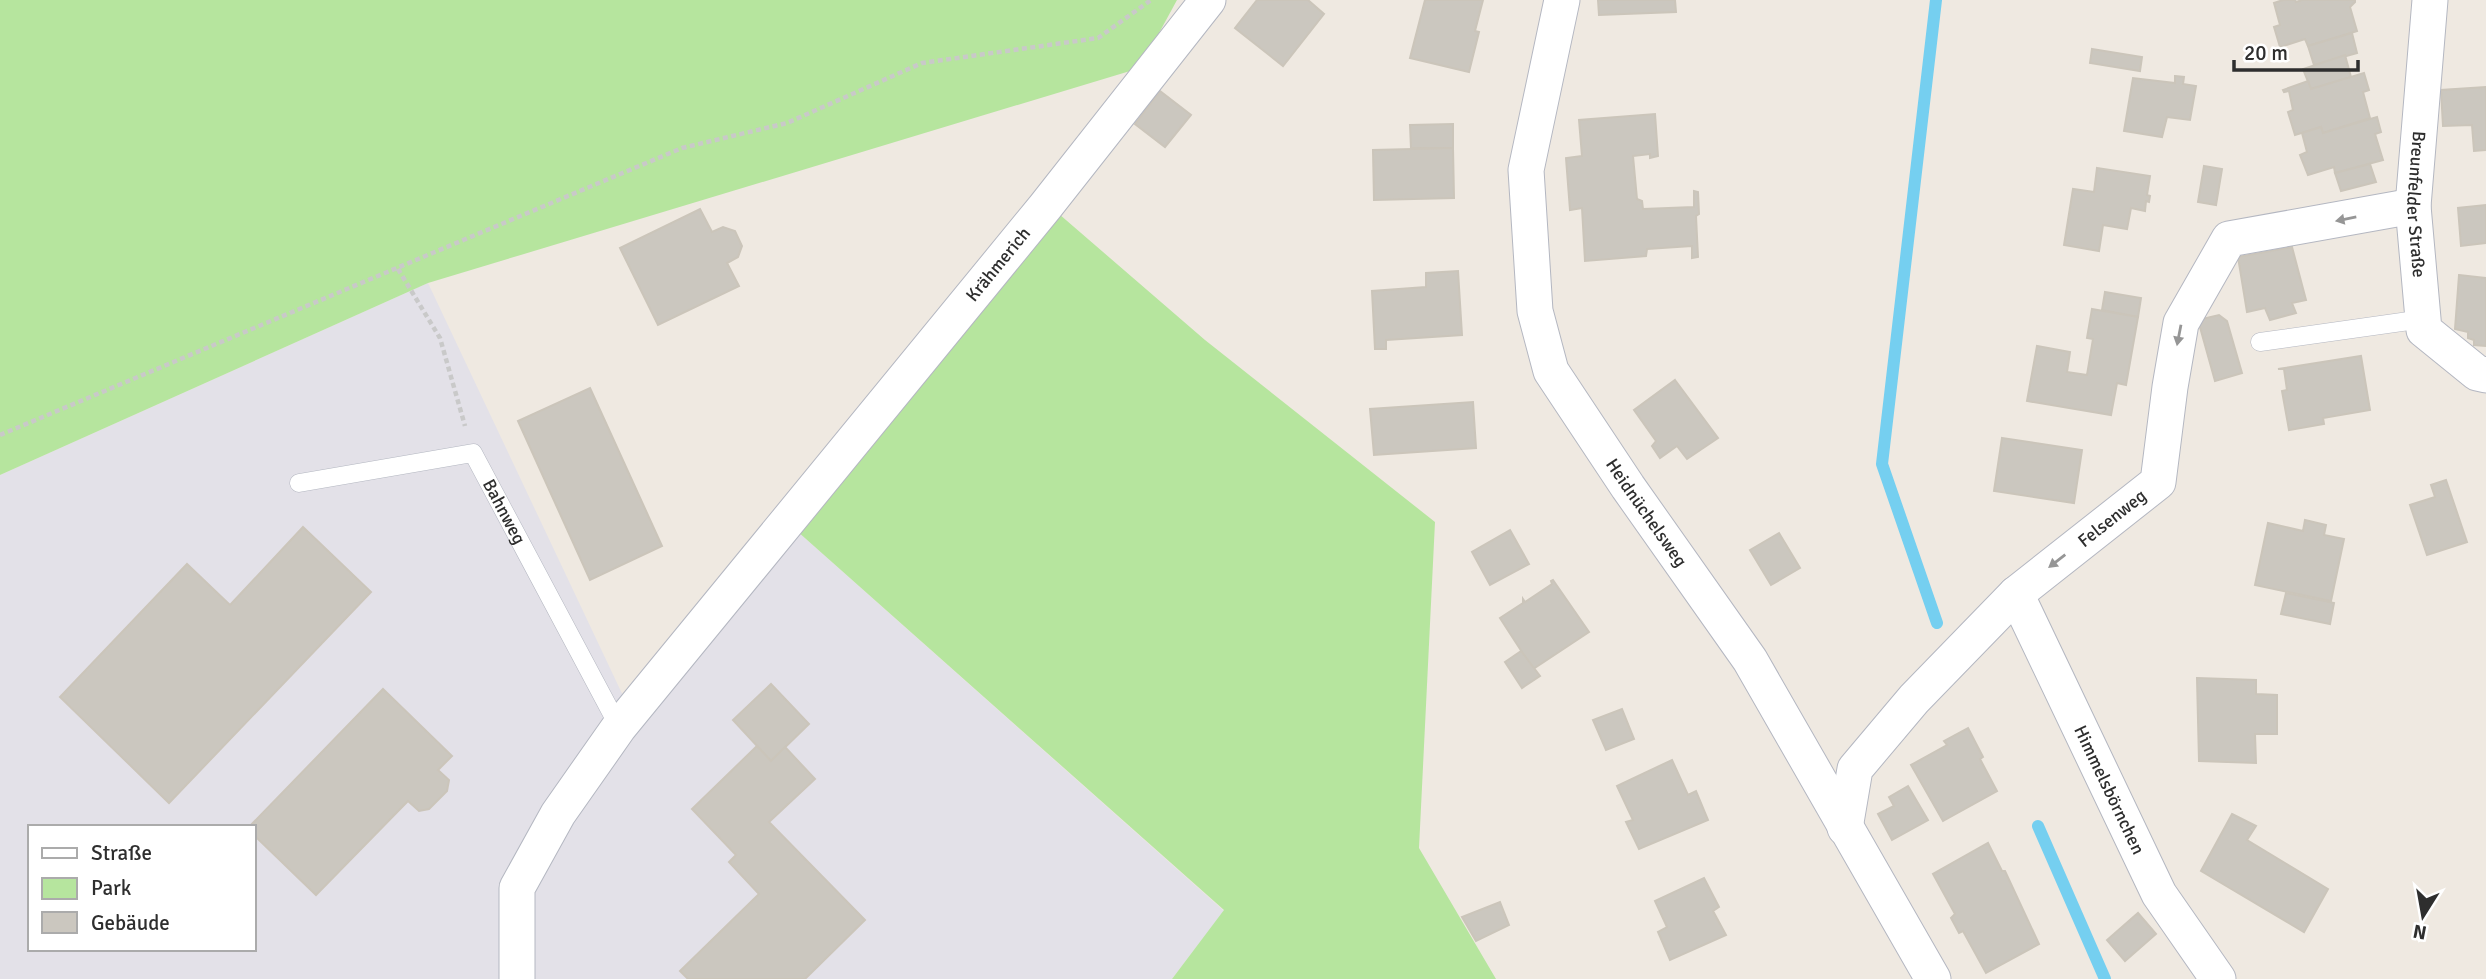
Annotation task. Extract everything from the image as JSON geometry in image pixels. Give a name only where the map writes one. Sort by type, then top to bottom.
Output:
[{"type":"street","name":"Krähmerich","points":[[619,727],[1045,207],[1208,0]]},
{"type":"street","name":"Heidnüchelsweg","points":[[1562,0],[1526,170],[1535,311],[1551,371],[1628,487],[1750,660],[1934,979]]},
{"type":"street","name":"Breunfelder Straße","points":[[2423,319],[2413,206],[2430,0]]},
{"type":"street","name":"Felsenweg","points":[[1845,828],[1855,769],[1914,699],[2017,594],[2158,482],[2169,387],[2181,323],[2229,239],[2413,206]]},
{"type":"street","points":[[2423,319],[2424,330],[2477,373],[2486,376]]},
{"type":"street","name":"Himmelsbörnchen","points":[[2017,594],[2158,894],[2218,979]]},
{"type":"street","points":[[517,979],[517,888],[558,814],[619,727]]},
{"type":"lane","points":[[2260,342],[2423,319]]},
{"type":"lane","points":[[299,484],[473,453]]},
{"type":"lane","name":"Bahnweg","points":[[473,453],[619,727]]},
{"type":"path","points":[[0,435],[682,148],[787,123],[922,63],[1098,38],[1151,0]]},
{"type":"path","points":[[398,269],[440,338],[473,453]]},
{"type":"shaded area","points":[[428,283],[635,721],[797,531],[1224,911],[1172,979],[0,979],[0,475]]},
{"type":"green space","points":[[0,0],[1177,0],[1140,68],[428,283],[0,475]]},
{"type":"green space","points":[[1059,214],[1205,340],[1435,522],[1419,848],[1496,979],[1172,979],[1224,910],[797,531]]},
{"type":"building","points":[[1257,0],[1308,0],[1324,14],[1283,66],[1235,28]]},
{"type":"building","points":[[1425,0],[1483,0],[1475,31],[1479,32],[1469,72],[1410,58]]},
{"type":"building","points":[[1598,0],[1675,0],[1676,12],[1599,15]]},
{"type":"building","points":[[2283,0],[2355,0],[2350,7],[2357,31],[2308,46],[2305,39],[2280,47],[2274,27],[2280,25],[2274,3]]},
{"type":"building","points":[[2352,33],[2357,53],[2314,65],[2308,46]]},
{"type":"building","points":[[2092,49],[2142,57],[2140,71],[2090,63]]},
{"type":"building","points":[[2345,55],[2351,77],[2311,89],[2303,69]]},
{"type":"building","points":[[2364,73],[2369,90],[2363,92],[2370,118],[2323,133],[2321,127],[2295,135],[2288,112],[2293,110],[2289,91],[2283,90],[2308,81],[2311,89]]},
{"type":"building","points":[[2175,76],[2184,77],[2183,84],[2196,86],[2190,120],[2167,117],[2162,137],[2124,131],[2133,78],[2175,83]]},
{"type":"building","points":[[2486,87],[2486,150],[2474,151],[2472,125],[2443,126],[2441,90]]},
{"type":"building","points":[[1160,91],[1191,115],[1165,147],[1135,124]]},
{"type":"building","points":[[1655,114],[1658,156],[1633,156],[1637,199],[1642,201],[1643,209],[1694,207],[1694,191],[1698,192],[1698,257],[1692,258],[1692,246],[1647,249],[1646,256],[1585,261],[1582,208],[1570,210],[1566,158],[1582,156],[1579,120]]},
{"type":"building","points":[[2377,117],[2381,132],[2375,134],[2383,160],[2335,173],[2334,167],[2308,175],[2300,155],[2307,152],[2302,133],[2321,127],[2323,133]]},
{"type":"building","points":[[1453,124],[1453,148],[1411,148],[1410,125]]},
{"type":"building","points":[[1453,148],[1454,198],[1374,200],[1373,150]]},
{"type":"building","points":[[2370,164],[2376,182],[2341,191],[2335,173]]},
{"type":"building","points":[[2204,166],[2222,169],[2216,205],[2198,202]]},
{"type":"building","points":[[2097,168],[2150,176],[2147,195],[2150,196],[2149,202],[2146,201],[2145,211],[2131,208],[2127,229],[2103,225],[2099,251],[2064,245],[2073,189],[2094,192]]},
{"type":"building","points":[[2486,205],[2486,243],[2461,246],[2458,208]]},
{"type":"building","points":[[700,209],[712,232],[723,227],[735,231],[742,246],[738,257],[727,263],[739,286],[658,325],[620,248]]},
{"type":"building","points":[[2292,247],[2306,300],[2292,303],[2296,313],[2270,320],[2265,308],[2247,312],[2238,257]]},
{"type":"building","points":[[1458,271],[1462,335],[1386,340],[1386,349],[1375,349],[1372,291],[1426,287],[1426,273]]},
{"type":"building","points":[[2459,275],[2486,278],[2486,346],[2474,345],[2474,340],[2468,338],[2468,332],[2455,329]]},
{"type":"building","points":[[2105,292],[2141,298],[2138,317],[2102,310]]},
{"type":"building","points":[[2092,309],[2138,317],[2126,385],[2117,383],[2111,415],[2027,401],[2037,346],[2070,352],[2067,372],[2087,375],[2093,339],[2087,338]]},
{"type":"building","points":[[2219,315],[2227,321],[2242,373],[2215,381],[2198,320]]},
{"type":"building","points":[[2361,356],[2370,410],[2323,418],[2324,424],[2289,430],[2282,391],[2287,390],[2284,369],[2278,369]]},
{"type":"building","points":[[1675,380],[1718,438],[1687,459],[1677,446],[1660,458],[1652,446],[1656,441],[1634,410]]},
{"type":"building","points":[[590,388],[662,546],[590,580],[518,421]]},
{"type":"building","points":[[1473,402],[1476,448],[1374,455],[1370,409]]},
{"type":"building","points":[[2002,438],[2082,450],[2074,503],[1994,491]]},
{"type":"building","points":[[2446,480],[2467,542],[2427,555],[2410,505],[2435,497],[2431,485]]},
{"type":"building","points":[[2305,520],[2326,525],[2324,535],[2344,539],[2331,601],[2255,585],[2268,523],[2303,531]]},
{"type":"building","points":[[303,527],[371,592],[169,803],[60,697],[187,564],[230,605]]},
{"type":"building","points":[[1510,530],[1529,564],[1490,585],[1472,552]]},
{"type":"building","points":[[1779,533],[1800,568],[1771,585],[1750,550]]},
{"type":"building","points":[[1553,580],[1589,632],[1533,669],[1500,618],[1523,603],[1523,599],[1525,602],[1552,584]]},
{"type":"building","points":[[2286,593],[2334,603],[2330,624],[2281,614]]},
{"type":"building","points":[[1521,651],[1540,676],[1522,688],[1505,662]]},
{"type":"building","points":[[2197,678],[2256,680],[2256,694],[2277,695],[2277,734],[2255,734],[2256,763],[2199,761]]},
{"type":"building","points":[[771,684],[809,724],[771,761],[733,720]]},
{"type":"building","points":[[383,689],[452,756],[438,770],[449,780],[447,791],[429,809],[419,811],[408,801],[316,895],[256,837],[256,825],[251,825]]},
{"type":"building","points":[[1622,709],[1634,739],[1606,750],[1593,720]]},
{"type":"building","points":[[1968,728],[1997,791],[1943,821],[1911,765],[1947,745],[1944,741]]},
{"type":"building","points":[[757,746],[771,761],[785,747],[815,779],[769,822],[865,920],[805,979],[688,979],[680,971],[759,894],[729,862],[736,855],[692,809]]},
{"type":"building","points":[[1672,760],[1688,795],[1696,791],[1708,820],[1639,849],[1626,822],[1633,820],[1617,786]]},
{"type":"building","points":[[1908,786],[1928,820],[1892,840],[1878,814],[1894,806],[1889,797]]},
{"type":"building","points":[[2232,814],[2256,826],[2247,840],[2328,889],[2304,932],[2201,871]]},
{"type":"building","points":[[1988,843],[2002,871],[2005,871],[2039,944],[1986,973],[1963,931],[1959,933],[1951,918],[1955,914],[1933,874]]},
{"type":"building","points":[[1704,878],[1719,907],[1713,911],[1726,935],[1670,960],[1658,932],[1667,927],[1655,901]]},
{"type":"building","points":[[1500,902],[1509,925],[1476,941],[1462,917]]},
{"type":"building","points":[[2138,913],[2156,934],[2125,961],[2107,940]]},
{"type":"waterway","points":[[1936,0],[1882,464],[1937,623]]},
{"type":"waterway","points":[[2038,826],[2105,979]]}]
